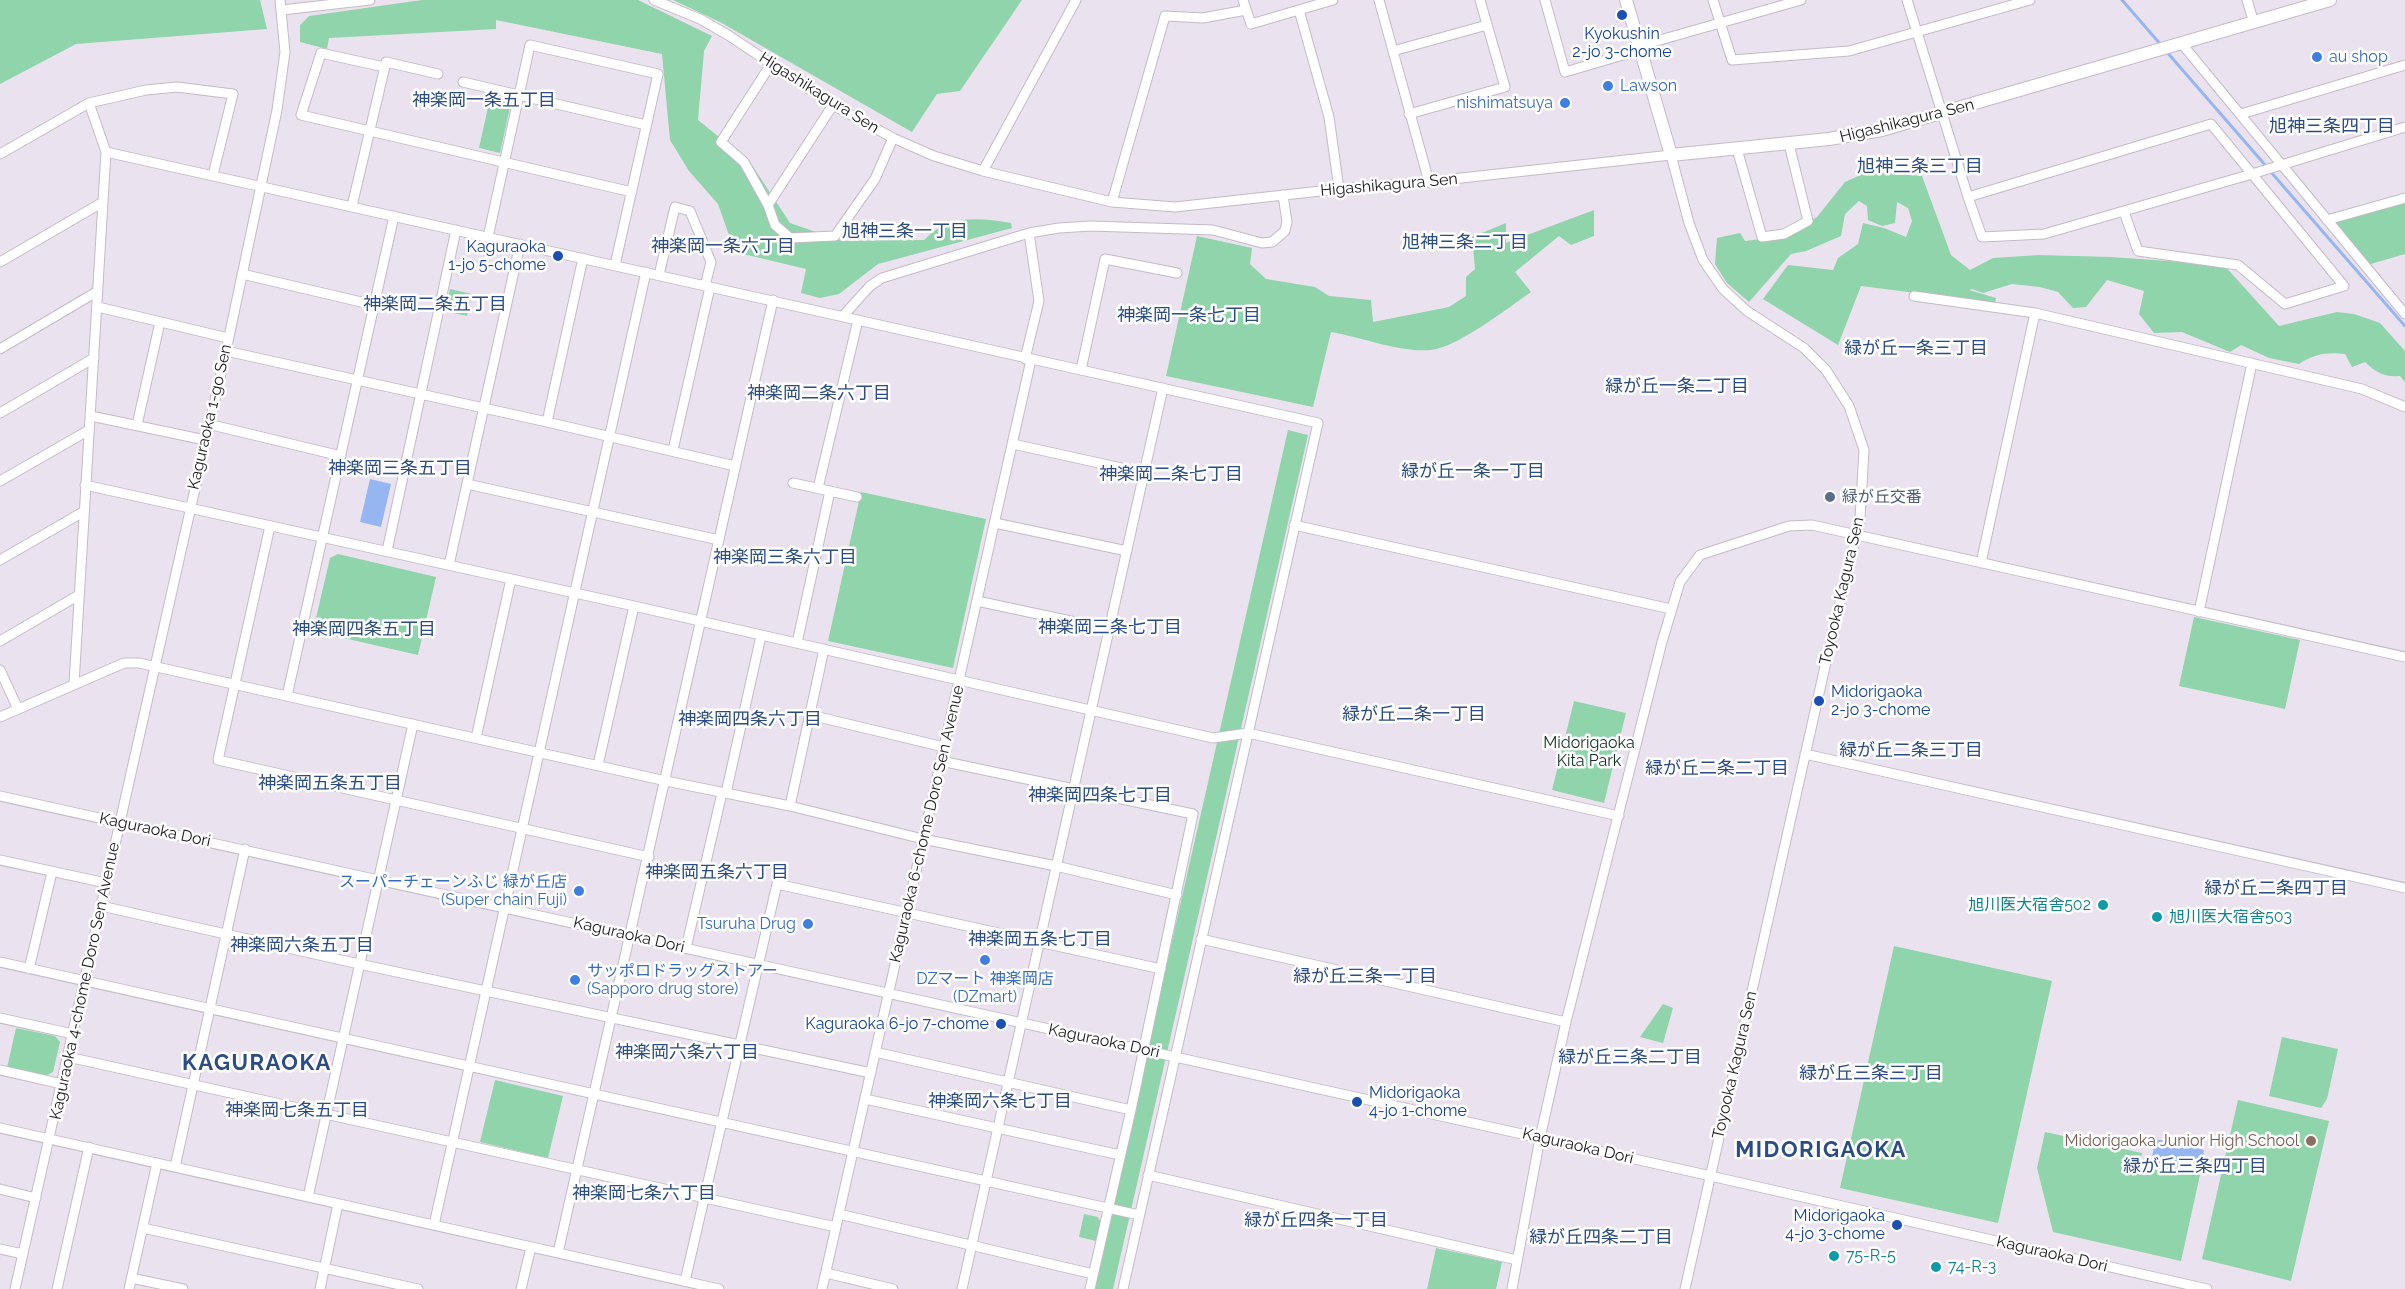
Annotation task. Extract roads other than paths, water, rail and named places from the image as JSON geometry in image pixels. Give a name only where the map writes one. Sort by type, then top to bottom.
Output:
[{"type":"main road","name":"Toyooka Kagura Sen","points":[[1626,0],[1671,154]]},
{"type":"main road","points":[[2177,45],[2330,0]]},
{"type":"main road","name":"Higashikagura Sen","points":[[1671,154],[1789,144],[1882,130],[2177,45]]},
{"type":"street","points":[[281,5],[370,0]]},
{"type":"street","name":"Higashikagura Sen","points":[[654,0],[700,20],[771,63],[833,105],[893,138],[934,156],[983,171],[1113,202],[1175,207],[1339,189],[1429,182],[1671,154]]},
{"type":"street","points":[[983,171],[1076,0]]},
{"type":"street","points":[[1243,0],[1251,24],[1333,0]]},
{"type":"street","points":[[1379,0],[1409,114],[1429,175],[1429,182]]},
{"type":"street","points":[[1409,114],[1505,87],[1480,0]]},
{"type":"street","points":[[1545,0],[1565,72],[1779,3],[1801,0]]},
{"type":"street","points":[[1713,0],[1732,60],[1849,51],[2030,0]]},
{"type":"street","points":[[1907,0],[1982,237],[2043,234],[2124,212],[2405,127]]},
{"type":"street","points":[[2247,0],[2254,23]]},
{"type":"street","name":"Kaguraoka 1-go Sen","points":[[120,823],[226,351],[282,80],[285,52],[281,5]]},
{"type":"street","points":[[1113,202],[1165,16],[1203,18],[1246,10]]},
{"type":"street","points":[[1299,10],[1329,117],[1339,189]]},
{"type":"street","points":[[1393,51],[1487,25]]},
{"type":"street","points":[[488,237],[530,45],[658,74],[615,265]]},
{"type":"street","points":[[2177,45],[2241,114],[2405,314]]},
{"type":"street","points":[[384,68],[321,53],[301,115],[632,192]]},
{"type":"street","points":[[352,206],[386,62],[438,74]]},
{"type":"street","points":[[771,63],[721,142],[744,162],[768,204],[775,225],[790,238],[835,236],[875,179],[893,138]]},
{"type":"street","points":[[2241,114],[2405,65]]},
{"type":"street","points":[[463,82],[646,124]]},
{"type":"street","points":[[0,154],[89,103],[146,90],[177,87],[233,94],[213,175]]},
{"type":"street","points":[[74,684],[106,153],[89,103]]},
{"type":"street","points":[[768,204],[833,105]]},
{"type":"street","points":[[1968,197],[2211,124],[2255,173],[2344,286],[2285,304],[2238,265],[2138,251],[2124,212]]},
{"type":"street","points":[[1737,149],[1762,237],[1784,234],[1808,222],[1789,144]]},
{"type":"street","points":[[106,153],[1318,423],[1123,1289]]},
{"type":"street","name":"Toyooka Kagura Sen","points":[[1671,154],[1689,223],[1703,260],[1724,289],[1747,311],[1804,348],[1826,370],[1849,406],[1864,450],[1864,478],[1856,534],[1685,1289]]},
{"type":"street","points":[[843,316],[870,286],[882,278],[1029,233],[1091,226],[1192,229],[1213,230],[1262,243],[1272,242],[1285,231],[1287,222],[1283,195]]},
{"type":"street","points":[[2327,220],[2405,198]]},
{"type":"street","points":[[0,262],[103,202]]},
{"type":"street","points":[[660,275],[675,207],[690,211],[711,262],[708,286],[673,450]]},
{"type":"street","points":[[287,696],[394,216]]},
{"type":"street","points":[[387,551],[456,230]]},
{"type":"street","name":"Kaguraoka 6-chome Doro Sen Avenue","points":[[822,1289],[1012,444],[1039,301],[1029,233]]},
{"type":"street","points":[[449,565],[520,244]]},
{"type":"street","points":[[548,422],[583,258]]},
{"type":"street","points":[[1081,370],[1105,259],[1177,273]]},
{"type":"street","points":[[434,1225],[646,272]]},
{"type":"street","points":[[242,274],[374,305]]},
{"type":"street","points":[[0,349],[98,291]]},
{"type":"street","points":[[1914,296],[2035,313],[2362,389],[2405,407]]},
{"type":"street","points":[[558,1253],[649,857],[772,300]]},
{"type":"street","points":[[98,307],[228,338]]},
{"type":"street","points":[[1981,563],[2035,313]]},
{"type":"street","points":[[818,488],[858,320]]},
{"type":"street","points":[[137,425],[160,322]]},
{"type":"street","points":[[226,351],[673,450],[735,466]]},
{"type":"street","points":[[0,413],[94,358]]},
{"type":"street","points":[[2199,612],[2252,363]]},
{"type":"street","points":[[962,1289],[1163,388]]},
{"type":"street","points":[[91,416],[205,440]]},
{"type":"street","points":[[208,424],[341,456]]},
{"type":"street","points":[[0,481],[89,430]]},
{"type":"street","points":[[1012,444],[1144,473]]},
{"type":"street","points":[[793,483],[857,497]]},
{"type":"street","points":[[467,484],[719,540]]},
{"type":"street","points":[[85,485],[634,606],[1213,738],[1248,733],[1619,816]]},
{"type":"street","points":[[797,643],[830,491]]},
{"type":"street","points":[[0,560],[83,512]]},
{"type":"street","points":[[995,523],[1126,551]]},
{"type":"street","points":[[1294,525],[1671,609]]},
{"type":"street","points":[[1512,1289],[1540,1138],[1566,1022],[1671,609],[1680,582],[1700,555],[1789,526],[1812,525],[2405,657]]},
{"type":"street","points":[[270,526],[218,760],[649,857]]},
{"type":"street","points":[[476,738],[511,579]]},
{"type":"street","points":[[0,641],[79,595]]},
{"type":"street","points":[[977,601],[1108,629]]},
{"type":"street","points":[[597,765],[634,606]]},
{"type":"street","points":[[686,948],[760,636]]},
{"type":"street","points":[[790,806],[824,649]]},
{"type":"street","points":[[0,717],[131,662],[666,781],[790,806],[923,839],[1056,866],[1177,895]]},
{"type":"street","points":[[0,670],[18,709]]},
{"type":"street","points":[[810,715],[944,747]]},
{"type":"street","points":[[308,1197],[413,724]]},
{"type":"street","points":[[1805,754],[2405,888]]},
{"type":"street","points":[[941,760],[1193,814],[1131,1110],[1090,1289]]},
{"type":"street","name":"Kaguraoka Dori","points":[[1,798],[245,849],[2207,1289]]},
{"type":"street","name":"Kaguraoka 4-chome Doro Sen Avenue","points":[[15,1289],[120,823]]},
{"type":"street","points":[[175,1167],[245,849]]},
{"type":"street","points":[[0,860],[106,883]]},
{"type":"street","points":[[29,969],[52,872]]},
{"type":"street","points":[[685,1281],[777,884],[1161,969]]},
{"type":"street","points":[[101,906],[486,992],[871,1073]]},
{"type":"street","points":[[1202,939],[1566,1022]]},
{"type":"street","points":[[0,962],[1139,1215]]},
{"type":"street","points":[[0,1018],[73,1034]]},
{"type":"street","points":[[875,1052],[1131,1110]]},
{"type":"street","points":[[68,1057],[836,1227]]},
{"type":"street","points":[[0,1070],[62,1084]]},
{"type":"street","points":[[865,1099],[1120,1155]]},
{"type":"street","points":[[0,1128],[719,1289]]},
{"type":"street","points":[[57,1289],[89,1147]]},
{"type":"street","points":[[129,1289],[158,1163]]},
{"type":"street","points":[[1148,1175],[1517,1260]]},
{"type":"street","points":[[0,1190],[36,1198]]},
{"type":"street","points":[[320,1289],[338,1204]]},
{"type":"street","points":[[839,1214],[1093,1274]]},
{"type":"street","points":[[143,1228],[418,1289]]},
{"type":"street","points":[[521,1289],[531,1246]]},
{"type":"street","points":[[0,1249],[23,1254]]},
{"type":"street","points":[[826,1273],[893,1289]]},
{"type":"street","points":[[131,1278],[183,1289]]},
{"type":"water","points":[[370,479],[391,484],[381,527],[360,522]]},
{"type":"water","points":[[2156,1139],[2204,1150],[2200,1172],[2151,1161]]},
{"type":"waterway","points":[[2122,0],[2162,46]]},
{"type":"waterway","points":[[2166,51],[2266,166]]},
{"type":"waterway","points":[[2270,171],[2405,326]]},
{"type":"place","name":"Kyokushin 2-jo 3-chome","points":[[1622,15]]},
{"type":"place","name":"au shop","points":[[2317,57]]},
{"type":"place","name":"Lawson","points":[[1608,86]]},
{"type":"place","name":"nishimatsuya","points":[[1565,103]]},
{"type":"place","name":"Kaguraoka 1-jo 5-chome","points":[[558,256]]},
{"type":"place","name":"緑が丘交番","points":[[1830,497]]},
{"type":"place","name":"Midorigaoka 2-jo 3-chome","points":[[1819,701]]},
{"type":"place","name":"スーパーチェーンふじ 緑が丘店 (Super chain Fuji)","points":[[579,891]]},
{"type":"place","name":"旭川医大宿舎502","points":[[2103,905]]},
{"type":"place","name":"旭川医大宿舎503","points":[[2157,917]]},
{"type":"place","name":"Tsuruha Drug","points":[[808,924]]},
{"type":"place","name":"DZマート 神楽岡店 (DZmart)","points":[[985,960]]},
{"type":"place","name":"サッポロドラッグストアー (Sapporo drug store)","points":[[575,980]]},
{"type":"place","name":"Kaguraoka 6-jo 7-chome","points":[[1001,1024]]},
{"type":"place","name":"Midorigaoka 4-jo 1-chome","points":[[1357,1102]]},
{"type":"place","name":"Midorigaoka Junior High School","points":[[2311,1141]]},
{"type":"place","name":"Midorigaoka 4-jo 3-chome","points":[[1897,1225]]},
{"type":"place","name":"75-R-5","points":[[1834,1256]]},
{"type":"place","name":"74-R-3","points":[[1936,1267]]},
{"type":"district","name":"神楽岡一条五丁目","points":[[484,101]]},
{"type":"district","name":"旭神三条四丁目","points":[[2332,127]]},
{"type":"district","name":"旭神三条三丁目","points":[[1920,167]]},
{"type":"district","name":"旭神三条一丁目","points":[[905,232]]},
{"type":"district","name":"旭神三条二丁目","points":[[1465,243]]},
{"type":"district","name":"神楽岡一条六丁目","points":[[723,247]]},
{"type":"district","name":"神楽岡二条五丁目","points":[[435,305]]},
{"type":"district","name":"神楽岡一条七丁目","points":[[1189,316]]},
{"type":"district","name":"緑が丘一条三丁目","points":[[1916,349]]},
{"type":"district","name":"緑が丘一条二丁目","points":[[1677,387]]},
{"type":"district","name":"神楽岡二条六丁目","points":[[819,394]]},
{"type":"district","name":"神楽岡三条五丁目","points":[[400,469]]},
{"type":"district","name":"緑が丘一条一丁目","points":[[1473,472]]},
{"type":"district","name":"神楽岡二条七丁目","points":[[1171,475]]},
{"type":"district","name":"神楽岡三条六丁目","points":[[785,558]]},
{"type":"district","name":"神楽岡三条七丁目","points":[[1110,628]]},
{"type":"district","name":"神楽岡四条五丁目","points":[[364,630]]},
{"type":"district","name":"緑が丘二条一丁目","points":[[1414,715]]},
{"type":"district","name":"神楽岡四条六丁目","points":[[750,720]]},
{"type":"district","name":"緑が丘二条三丁目","points":[[1911,751]]},
{"type":"district","name":"緑が丘二条二丁目","points":[[1717,769]]},
{"type":"district","name":"神楽岡五条五丁目","points":[[330,784]]},
{"type":"district","name":"神楽岡四条七丁目","points":[[1100,796]]},
{"type":"district","name":"神楽岡五条六丁目","points":[[717,873]]},
{"type":"district","name":"緑が丘二条四丁目","points":[[2276,889]]},
{"type":"district","name":"神楽岡五条七丁目","points":[[1040,940]]},
{"type":"district","name":"神楽岡六条五丁目","points":[[302,946]]},
{"type":"district","name":"緑が丘三条一丁目","points":[[1365,977]]},
{"type":"district","name":"神楽岡六条六丁目","points":[[687,1053]]},
{"type":"district","name":"緑が丘三条二丁目","points":[[1630,1058]]},
{"type":"district","name":"KAGURAOKA","points":[[257,1063]]},
{"type":"district","name":"緑が丘三条三丁目","points":[[1871,1074]]},
{"type":"district","name":"神楽岡六条七丁目","points":[[1000,1102]]},
{"type":"district","name":"神楽岡七条五丁目","points":[[297,1111]]},
{"type":"district","name":"MIDORIGAOKA","points":[[1821,1150]]},
{"type":"district","name":"緑が丘三条四丁目","points":[[2195,1167]]},
{"type":"district","name":"神楽岡七条六丁目","points":[[644,1194]]},
{"type":"district","name":"緑が丘四条一丁目","points":[[1316,1221]]},
{"type":"district","name":"緑が丘四条二丁目","points":[[1601,1238]]},
{"type":"park label","name":"Midorigaoka Kita Park","points":[[1589,752]]}]
